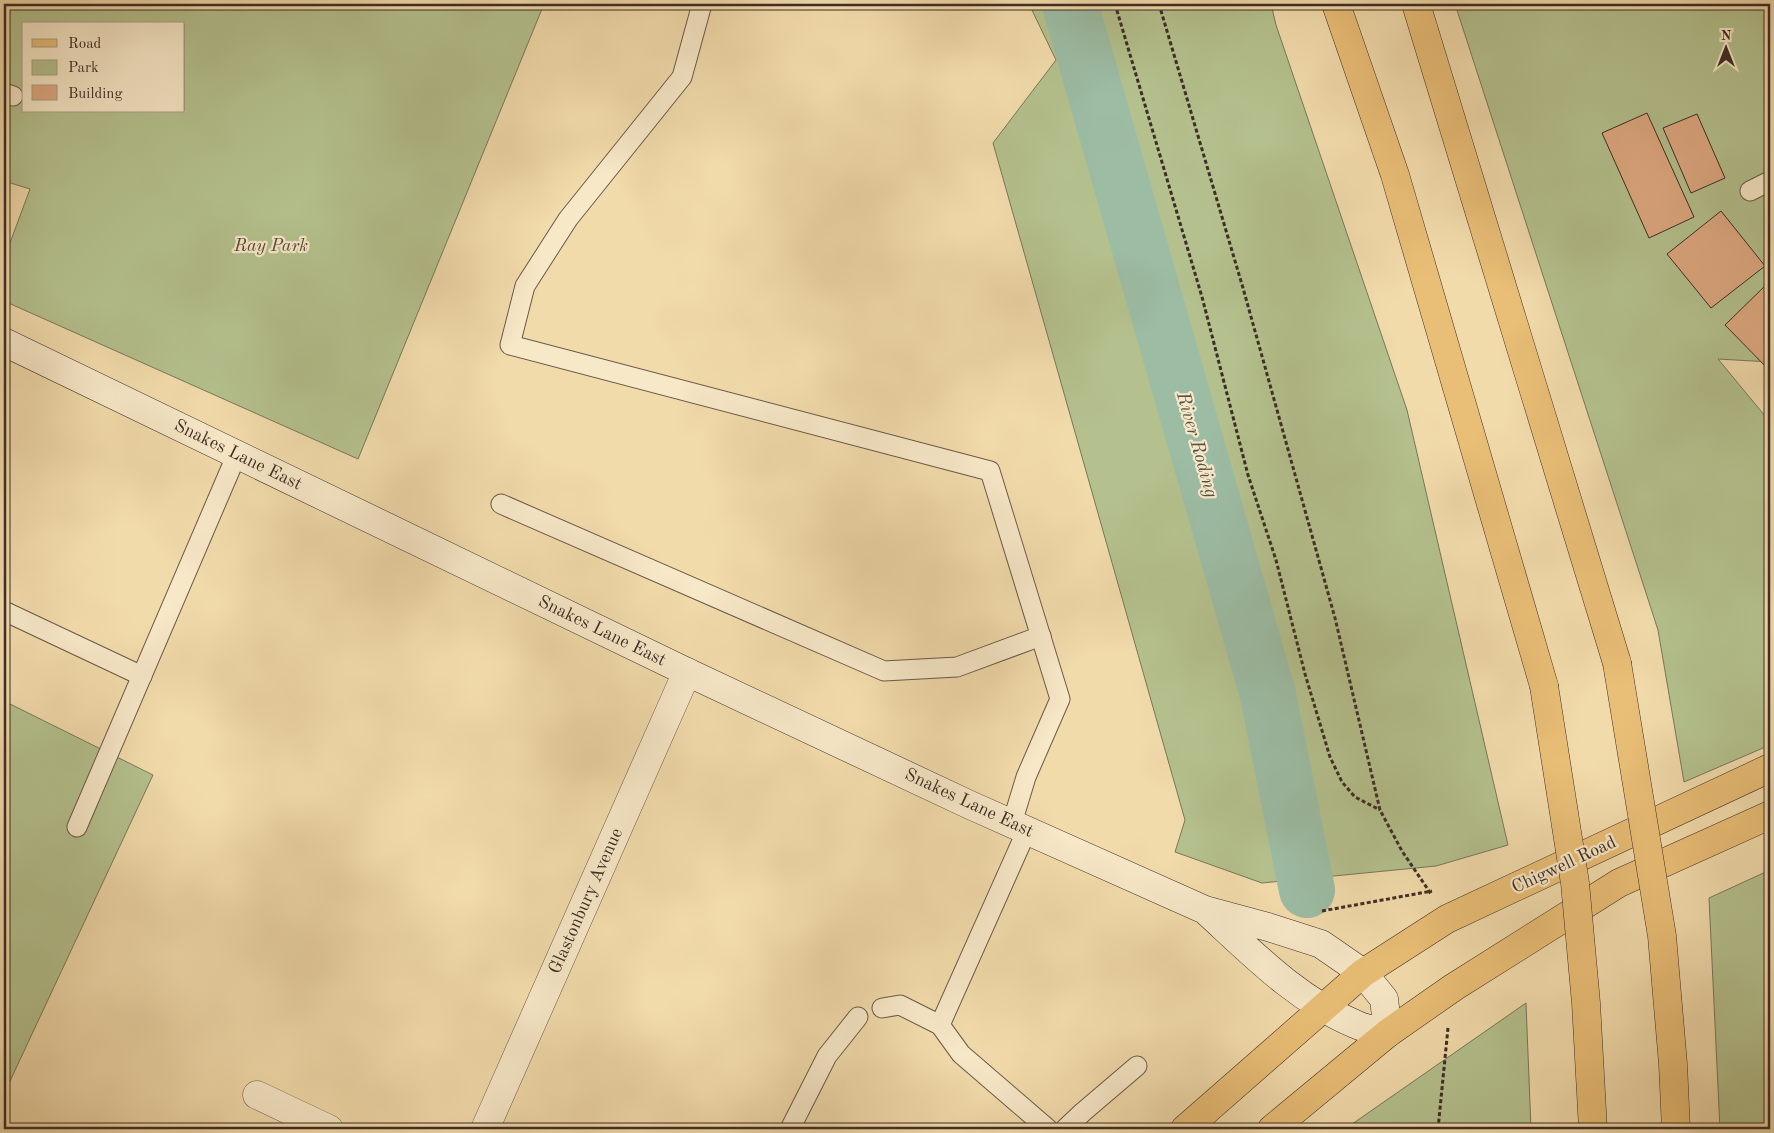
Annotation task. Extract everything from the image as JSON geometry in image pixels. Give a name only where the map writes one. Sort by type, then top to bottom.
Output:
[{"type":"main road","points":[[1336,4],[1395,175],[1544,686],[1575,883],[1586,1003],[1593,1129]]},
{"type":"main road","points":[[1416,4],[1617,663],[1662,936],[1673,1064],[1676,1129]]},
{"type":"main road","name":"Chigwell Road","points":[[1186,1129],[1363,973],[1447,919],[1770,768]]},
{"type":"main road","points":[[1272,1129],[1388,1033],[1454,987],[1619,883],[1770,815]]},
{"type":"street","name":"Snakes Lane East","points":[[4,342],[688,672],[1019,827],[1205,910],[1321,944],[1363,973]]},
{"type":"street","name":"Glastonbury Avenue","points":[[485,1129],[688,672]]},
{"type":"street","name":"Snakes Lane East","points":[[1205,910],[1276,974],[1322,1008]]},
{"type":"street","points":[[1322,1008],[1356,1025],[1388,1033],[1384,999],[1363,973]]},
{"type":"street","points":[[257,1095],[329,1129]]},
{"type":"lane","points":[[702,4],[682,77],[568,219],[526,286],[510,346],[990,471],[1060,699],[1026,777],[1019,827],[940,1025]]},
{"type":"lane","points":[[1750,190],[1770,181]]},
{"type":"lane","points":[[76,827],[237,454]]},
{"type":"lane","points":[[501,504],[884,671],[957,668],[1041,636]]},
{"type":"lane","points":[[4,611],[142,676]]},
{"type":"lane","points":[[882,1008],[900,1005],[940,1025],[961,1054],[1048,1129]]},
{"type":"lane","points":[[790,1129],[827,1056],[858,1017]]},
{"type":"lane","points":[[1065,1129],[1137,1066]]},
{"type":"path","points":[[1115,4],[1202,297],[1248,475],[1276,560],[1305,674],[1330,758],[1342,782],[1355,797],[1380,810]]},
{"type":"path","points":[[1159,4],[1243,288],[1335,618],[1380,810],[1402,851],[1430,892],[1334,910]]},
{"type":"path","points":[[1416,895],[1416,901]]},
{"type":"path","points":[[1438,1129],[1448,1021]]},
{"type":"green space","name":"Ray Park","points":[[4,4],[544,4],[358,459],[4,301],[4,259],[30,189],[4,181]]},
{"type":"green space","points":[[1029,4],[1271,4],[1276,25],[1407,410],[1508,845],[1436,866],[1262,883],[1175,852],[1185,820],[993,143],[1056,60]]},
{"type":"green space","points":[[1455,4],[1770,4],[1770,362],[1718,359],[1770,422],[1770,745],[1684,782],[1658,630]]},
{"type":"green space","points":[[4,701],[153,775],[4,1094]]},
{"type":"green space","points":[[1770,870],[1770,1129],[1720,1129],[1709,898]]},
{"type":"green space","points":[[1526,1003],[1531,1129],[1345,1129]]},
{"type":"building","points":[[1647,113],[1694,217],[1649,238],[1602,133]]},
{"type":"building","points":[[1697,114],[1725,178],[1691,193],[1663,128]]},
{"type":"building","points":[[1721,211],[1765,266],[1711,308],[1667,254]]},
{"type":"building","points":[[1770,281],[1770,371],[1725,325]]},
{"type":"waterway","name":"River Roding","points":[[1070,4],[1268,695],[1307,890]]}]
